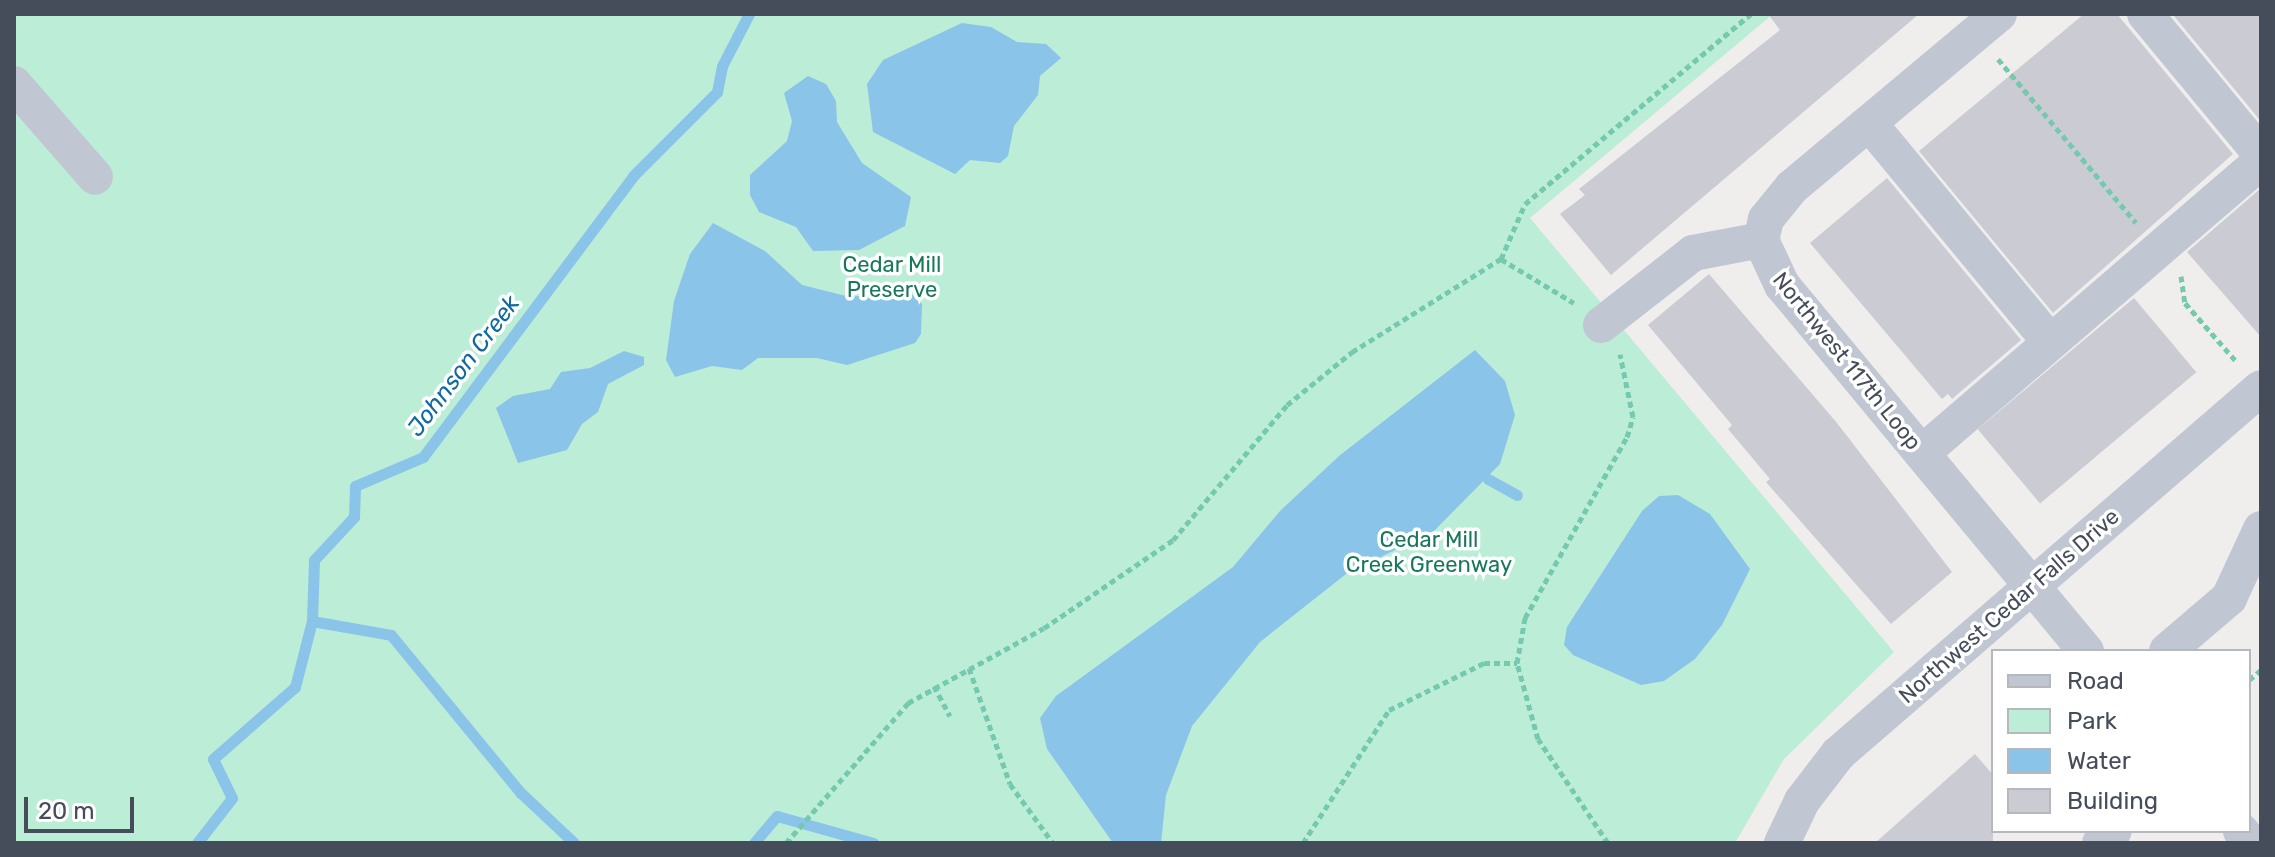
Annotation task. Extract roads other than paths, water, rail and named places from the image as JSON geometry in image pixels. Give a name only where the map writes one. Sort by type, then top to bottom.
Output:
[{"type":"street","points":[[2145,14],[2261,154]]},
{"type":"street","points":[[1601,325],[1693,253],[1761,240],[1781,198],[1988,23]]},
{"type":"street","points":[[14,84],[95,177]]},
{"type":"street","points":[[1869,123],[2050,342]]},
{"type":"street","points":[[1922,453],[2261,161]]},
{"type":"street","name":"Northwest 117th Loop","points":[[1761,240],[1782,285],[2084,649]]},
{"type":"street","name":"Northwest Cedar Falls Drive","points":[[1782,843],[1802,801],[1838,754],[2260,389]]},
{"type":"street","points":[[2169,649],[2229,598],[2261,529]]},
{"type":"water","points":[[962,23],[991,27],[1017,42],[1046,44],[1061,58],[1040,76],[1038,95],[1014,126],[1008,156],[1000,163],[970,160],[955,174],[873,132],[867,84],[883,60]]},
{"type":"water","points":[[808,76],[826,84],[836,101],[837,122],[862,163],[911,197],[905,226],[859,250],[813,251],[796,227],[759,212],[750,195],[750,175],[787,141],[792,121],[784,93]]},
{"type":"water","points":[[713,223],[765,251],[802,285],[850,297],[907,290],[922,304],[921,334],[915,343],[847,365],[817,358],[758,358],[742,370],[712,366],[675,377],[666,360],[674,301],[690,254]]},
{"type":"water","points":[[1475,350],[1505,381],[1515,415],[1500,464],[1434,531],[1346,574],[1260,642],[1192,726],[1166,795],[1161,843],[1113,843],[1047,749],[1040,718],[1056,696],[1233,567],[1280,511],[1339,456]]},
{"type":"water","points":[[624,351],[644,357],[644,365],[608,384],[598,412],[582,424],[567,450],[518,463],[496,408],[513,396],[550,389],[561,372],[590,368]]},
{"type":"water","points":[[1678,495],[1710,514],[1750,569],[1722,625],[1695,659],[1664,681],[1641,685],[1573,655],[1564,645],[1567,627],[1642,511],[1659,496]]},
{"type":"waterway","name":"Johnson Creek","points":[[197,843],[232,798],[213,759],[295,687],[312,621],[314,560],[354,517],[355,486],[423,457],[633,176],[717,92],[722,66],[749,14]]},
{"type":"waterway","points":[[1488,479],[1517,495]]},
{"type":"waterway","points":[[312,621],[391,635],[521,793],[574,843]]},
{"type":"waterway","points":[[754,843],[777,816],[873,843]]},
{"type":"park label","name":"Cedar Mill Preserve","points":[[892,276]]},
{"type":"park label","name":"Cedar Mill Creek Greenway","points":[[1429,552]]}]
